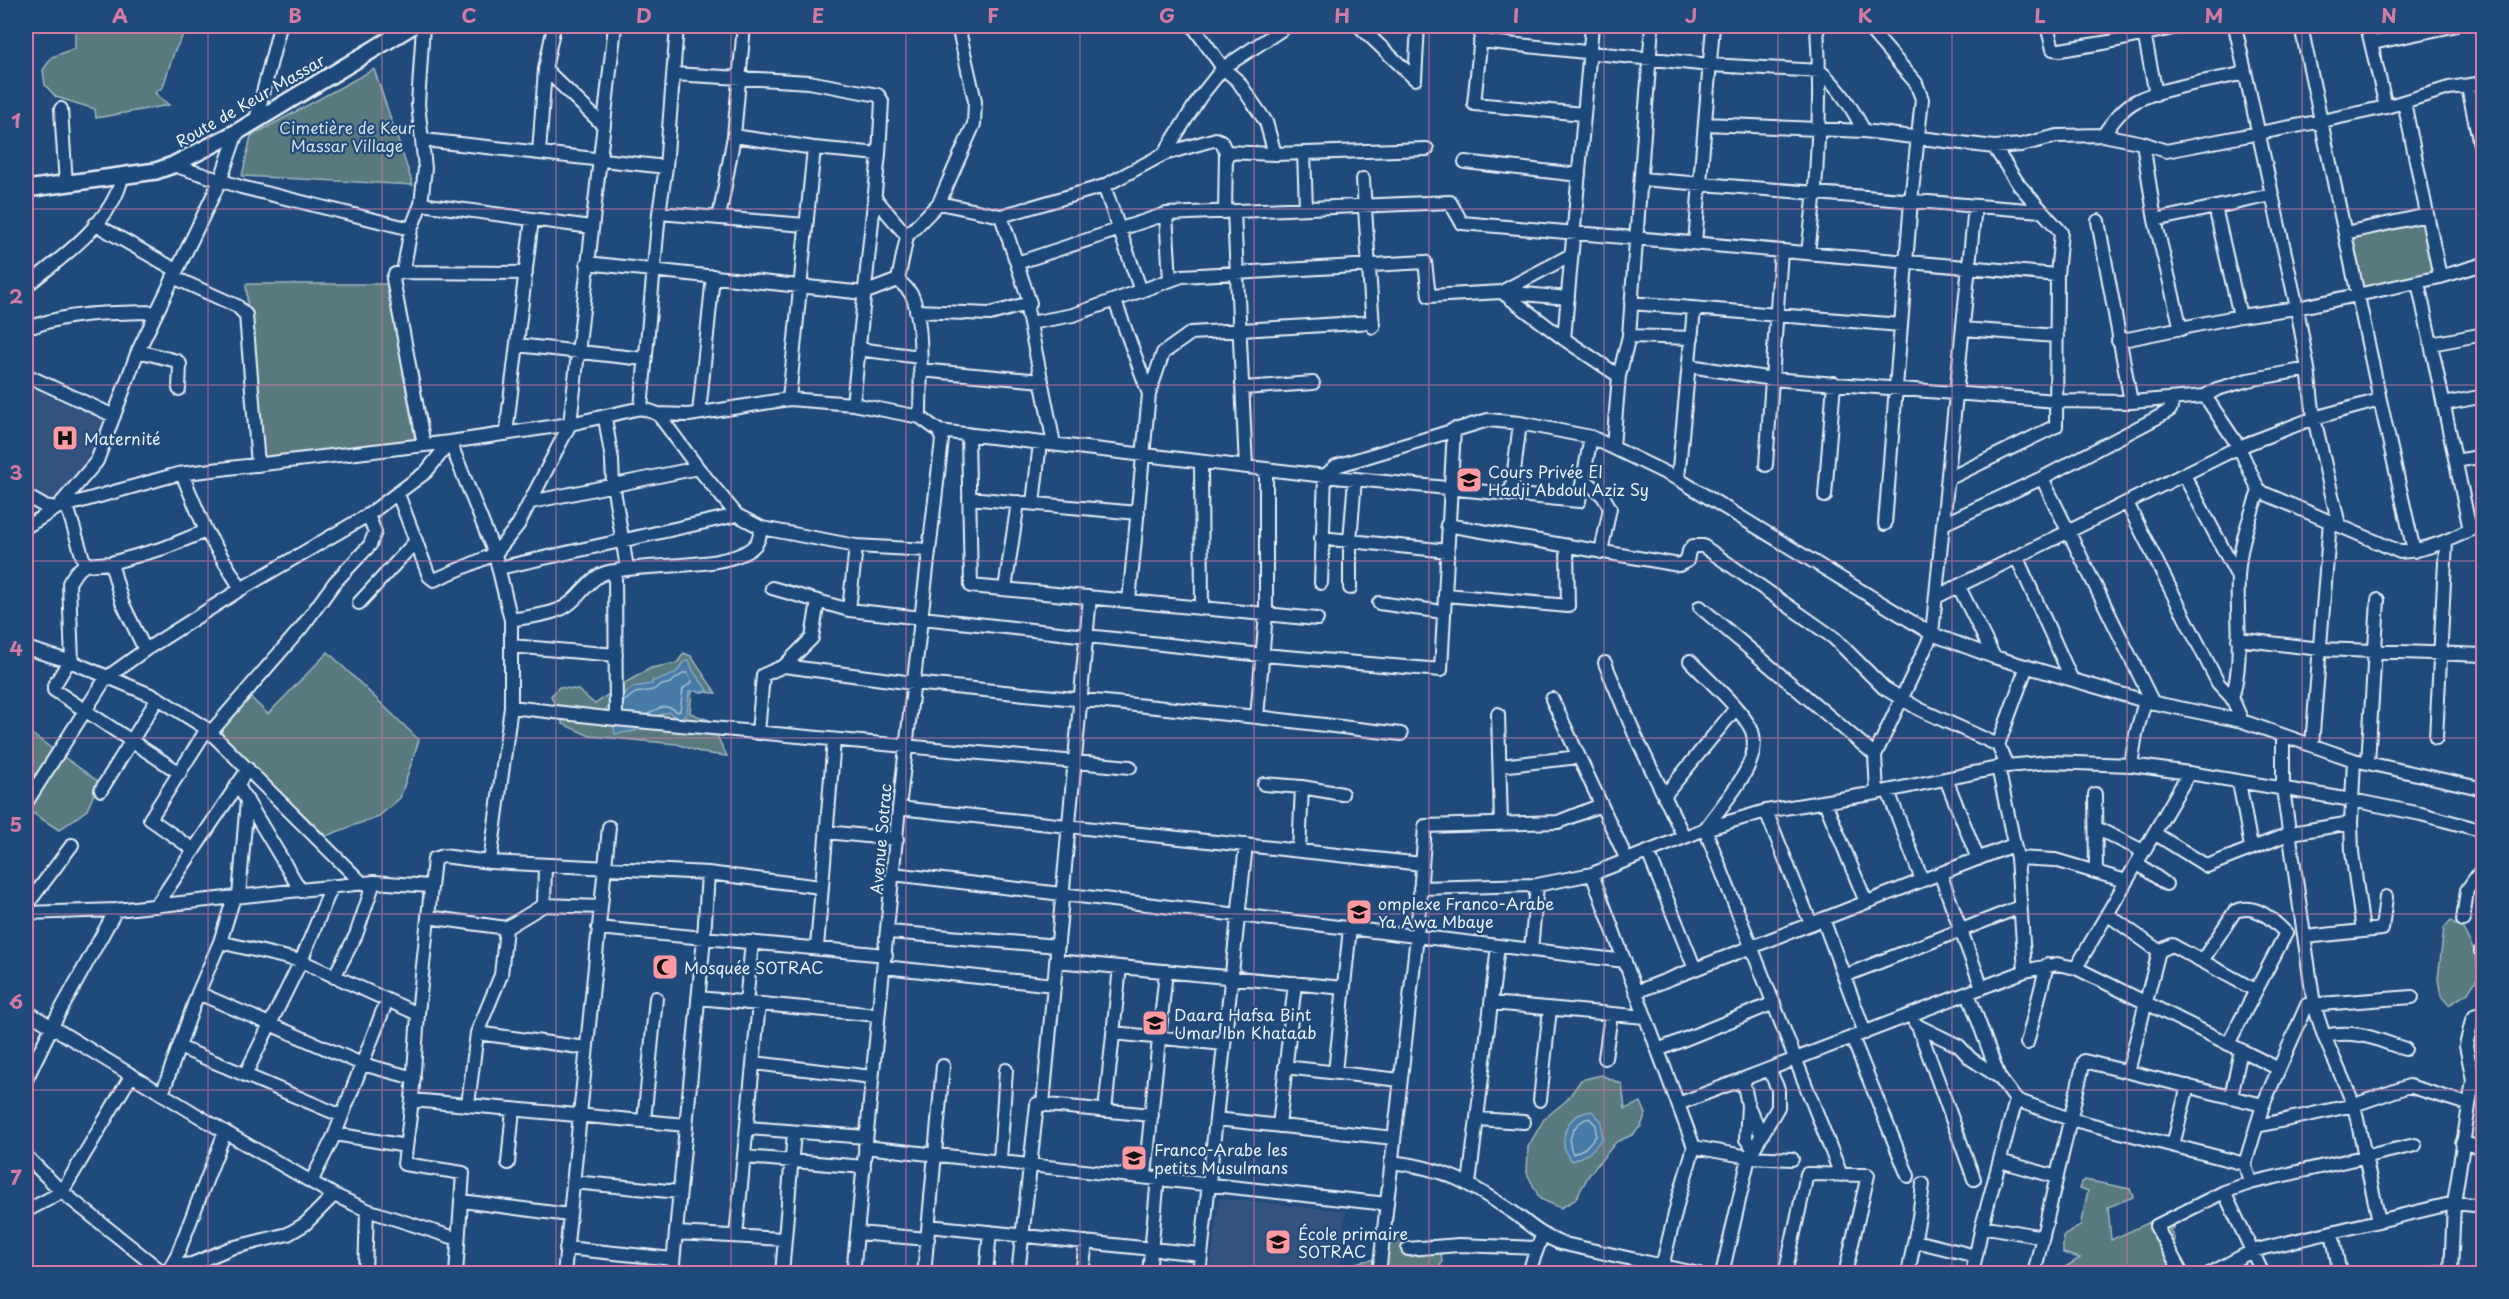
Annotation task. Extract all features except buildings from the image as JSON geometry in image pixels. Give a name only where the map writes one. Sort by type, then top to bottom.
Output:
[{"type":"main road","name":"Route de Keur Massar","points":[[26,189],[122,177],[156,171],[173,165],[237,132],[412,26]]},
{"type":"street","points":[[256,120],[280,26]]},
{"type":"street","points":[[404,272],[411,229],[421,204],[425,168],[424,140],[418,104],[423,26]]},
{"type":"street","points":[[539,153],[545,69],[554,26]]},
{"type":"street","points":[[398,494],[429,576],[434,580],[495,554],[518,525],[570,424],[615,26]]},
{"type":"street","points":[[641,408],[659,213],[666,167],[677,26]]},
{"type":"street","points":[[719,218],[734,136],[744,26]]},
{"type":"street","points":[[898,280],[906,236],[939,203],[974,124],[975,101],[958,26]]},
{"type":"street","points":[[1193,26],[1223,68],[1238,81],[1266,122],[1275,154]]},
{"type":"street","points":[[1164,154],[1200,97],[1223,68],[1284,28],[1283,26]]},
{"type":"street","points":[[1359,26],[1415,79],[1418,26]]},
{"type":"street","points":[[1482,26],[1474,104],[1584,114]]},
{"type":"street","points":[[1564,339],[1592,26]]},
{"type":"street","points":[[1613,446],[1619,376],[1629,336],[1652,26]]},
{"type":"street","points":[[1695,243],[1713,26]]},
{"type":"street","points":[[1808,253],[1816,193],[1819,130],[1820,72],[1817,26]]},
{"type":"street","points":[[1867,26],[1920,90],[1922,99],[1911,201],[1885,524]]},
{"type":"street","points":[[2048,26],[2053,49],[2060,50],[2109,42],[2174,26]]},
{"type":"street","points":[[2235,26],[2297,308],[2314,418],[2334,523],[2312,745]]},
{"type":"street","points":[[2301,26],[2414,551]]},
{"type":"street","points":[[2367,26],[2386,107]]},
{"type":"street","points":[[2373,44],[2453,26]]},
{"type":"street","points":[[2144,33],[2156,94]]},
{"type":"street","points":[[1480,41],[1710,65],[1820,72],[1834,83],[1848,100],[1864,131]]},
{"type":"street","points":[[545,69],[604,126]]},
{"type":"street","points":[[673,74],[809,82],[878,95],[882,101],[879,154],[853,404]]},
{"type":"street","points":[[2103,135],[2124,110],[2136,101],[2156,94],[2245,74]]},
{"type":"street","points":[[1705,124],[1864,131],[1994,147],[2021,145],[2057,136],[2103,135],[2143,143],[2166,151],[2322,121],[2386,107],[2449,87],[2478,83],[2484,164]]},
{"type":"street","points":[[2404,102],[2440,277]]},
{"type":"street","points":[[61,109],[66,184]]},
{"type":"street","points":[[62,507],[97,461],[138,351],[221,179],[237,132]]},
{"type":"street","points":[[734,136],[879,154]]},
{"type":"street","points":[[424,140],[666,167]]},
{"type":"street","points":[[939,203],[1001,216],[1104,186],[1164,154],[1216,140],[1221,141],[1226,152],[1229,212],[1237,273],[1246,467]]},
{"type":"street","points":[[2143,143],[2155,220],[2181,329]]},
{"type":"street","points":[[789,399],[814,147]]},
{"type":"street","points":[[1948,479],[2056,426],[2057,275],[2061,232],[2019,185],[1994,147]]},
{"type":"street","points":[[1226,152],[1275,154],[1427,149]]},
{"type":"street","points":[[1304,153],[1306,208]]},
{"type":"street","points":[[1465,162],[1579,175]]},
{"type":"street","points":[[173,165],[241,187],[411,229]]},
{"type":"street","points":[[26,286],[73,248],[95,224],[118,193],[122,177]]},
{"type":"street","points":[[1129,601],[1149,394],[1161,365],[1163,353],[1191,333],[1240,329],[1373,326],[1363,179]]},
{"type":"street","points":[[1641,179],[2041,211]]},
{"type":"street","points":[[1104,186],[1141,291]]},
{"type":"street","points":[[2155,220],[2272,195]]},
{"type":"street","points":[[874,197],[906,236]]},
{"type":"street","points":[[1017,263],[1166,214],[1450,202],[1462,223],[2057,275]]},
{"type":"street","points":[[421,204],[591,227]]},
{"type":"street","points":[[1922,880],[1882,792],[1875,755],[1904,698],[1932,634],[1975,206]]},
{"type":"street","points":[[2215,207],[2240,316]]},
{"type":"street","points":[[659,213],[805,225]]},
{"type":"street","points":[[1166,214],[1170,280]]},
{"type":"street","points":[[2345,233],[2427,215]]},
{"type":"street","points":[[916,311],[990,314],[1030,303],[1001,216]]},
{"type":"street","points":[[506,434],[532,219]]},
{"type":"street","points":[[2098,221],[2118,341],[2131,402]]},
{"type":"street","points":[[95,224],[175,274],[237,306],[246,315],[258,465]]},
{"type":"street","points":[[1766,465],[1781,251]]},
{"type":"street","points":[[1502,292],[1572,255]]},
{"type":"street","points":[[1030,324],[1073,315],[1182,276],[1425,262],[1429,296],[1502,292],[1568,298]]},
{"type":"street","points":[[587,263],[864,293],[898,280]]},
{"type":"street","points":[[2118,341],[2240,316],[2297,308],[2440,277],[2484,264]]},
{"type":"street","points":[[424,445],[393,279],[395,274],[404,272],[526,273]]},
{"type":"street","points":[[699,413],[714,276]]},
{"type":"street","points":[[898,280],[913,295],[916,311],[920,357],[920,417]]},
{"type":"street","points":[[2418,282],[2470,530]]},
{"type":"street","points":[[1502,292],[1564,339],[1619,376]]},
{"type":"street","points":[[1115,301],[1149,394]]},
{"type":"street","points":[[1631,303],[1901,324]]},
{"type":"street","points":[[1026,304],[1054,444]]},
{"type":"street","points":[[1678,479],[1695,309]]},
{"type":"street","points":[[26,321],[34,326],[79,314],[155,312]]},
{"type":"street","points":[[1963,329],[2057,336]]},
{"type":"street","points":[[2431,344],[2484,334]]},
{"type":"street","points":[[1629,336],[1692,338]]},
{"type":"street","points":[[517,345],[644,358]]},
{"type":"street","points":[[858,349],[920,357]]},
{"type":"street","points":[[138,351],[177,361],[180,364],[179,389]]},
{"type":"street","points":[[1690,366],[1772,379],[2056,401],[2131,402],[2205,396],[2217,389],[2248,380],[2308,369]]},
{"type":"street","points":[[920,370],[1042,381]]},
{"type":"street","points":[[26,375],[114,416]]},
{"type":"street","points":[[1243,388],[1313,383]]},
{"type":"street","points":[[1825,496],[1834,383]]},
{"type":"street","points":[[2205,396],[2239,447],[2259,491],[2400,552],[2414,551],[2446,542],[2484,523]]},
{"type":"street","points":[[2444,404],[2484,396]]},
{"type":"street","points":[[26,527],[62,507],[182,474],[506,434],[606,418],[641,408],[658,414],[699,413],[789,399],[853,404],[920,417],[939,430],[968,434],[1325,476],[1579,501],[1591,437]]},
{"type":"street","points":[[1944,524],[2042,478],[2162,415],[2170,410],[2173,400]]},
{"type":"street","points":[[1936,597],[2239,447],[2314,418],[2380,400]]},
{"type":"street","points":[[658,414],[737,515],[762,528],[856,546],[929,550]]},
{"type":"street","points":[[606,418],[613,484],[623,541],[616,655],[616,719]]},
{"type":"street","points":[[1321,583],[1325,476],[1336,465],[1488,420],[1520,423],[1591,437],[1678,479],[1932,634],[1994,657],[2149,702],[2242,721],[2283,737],[2368,763],[2484,789]]},
{"type":"street","points":[[1511,495],[1520,423]]},
{"type":"street","points":[[772,588],[849,610],[1262,655],[1441,670],[1448,551],[1447,525],[1454,429]]},
{"type":"street","name":"Avenue Sotrac","points":[[854,1274],[878,1015],[889,932],[899,808],[920,617],[942,448],[939,430]]},
{"type":"street","points":[[968,434],[972,586],[1317,619]]},
{"type":"street","points":[[26,803],[106,678],[145,650],[241,589],[368,515],[426,472],[450,442]]},
{"type":"street","points":[[450,442],[495,554],[511,620],[511,707],[490,862]]},
{"type":"street","points":[[1033,503],[1040,442]]},
{"type":"street","points":[[2456,461],[2484,456]]},
{"type":"street","points":[[1201,462],[1202,608]]},
{"type":"street","points":[[531,502],[698,468]]},
{"type":"street","points":[[1257,717],[1266,614],[1266,469]]},
{"type":"street","points":[[182,474],[206,531],[241,589]]},
{"type":"street","points":[[2184,475],[2238,578]]},
{"type":"street","points":[[1583,478],[1603,496],[1610,507],[1601,552]]},
{"type":"street","points":[[2042,478],[2149,702],[2136,734],[2131,765]]},
{"type":"street","points":[[1350,588],[1350,541],[1355,479]]},
{"type":"street","points":[[2232,698],[2239,676],[2238,578],[2242,537],[2259,491]]},
{"type":"street","points":[[26,496],[44,506],[62,507]]},
{"type":"street","points":[[969,498],[1138,513]]},
{"type":"street","points":[[1005,589],[1018,502]]},
{"type":"street","points":[[2127,503],[2218,682],[2232,698],[2242,721]]},
{"type":"street","points":[[62,507],[85,565]]},
{"type":"street","points":[[194,850],[150,819],[209,731],[302,627],[334,582],[370,545],[375,532],[368,515]]},
{"type":"street","points":[[499,568],[737,515]]},
{"type":"street","points":[[1447,525],[1679,565],[1687,561],[1689,551],[1693,546],[1703,546],[1834,638],[1859,661],[1877,682],[1919,709],[1998,745]]},
{"type":"street","points":[[511,620],[558,610],[572,602],[596,576],[605,572],[702,563],[731,557],[747,551],[756,544],[762,528]]},
{"type":"street","points":[[180,773],[84,712],[54,690],[54,686],[70,662],[69,583],[76,572],[85,565],[111,563],[164,548],[206,531]]},
{"type":"street","points":[[1321,538],[1448,551]]},
{"type":"street","points":[[359,603],[416,541]]},
{"type":"street","points":[[2436,738],[2446,542]]},
{"type":"street","points":[[849,610],[856,546]]},
{"type":"street","points":[[1446,595],[1568,606],[1567,547]]},
{"type":"street","points":[[2017,558],[2072,678]]},
{"type":"street","points":[[111,563],[122,602],[145,650]]},
{"type":"street","points":[[1959,587],[1994,657]]},
{"type":"street","points":[[1043,1104],[1090,597]]},
{"type":"street","points":[[2368,763],[2378,600]]},
{"type":"street","points":[[758,733],[763,675],[784,666],[812,638],[818,601]]},
{"type":"street","points":[[1379,603],[1443,612]]},
{"type":"street","points":[[1700,607],[1875,755]]},
{"type":"street","points":[[2238,639],[2320,649],[2484,655]]},
{"type":"street","points":[[511,646],[616,655]]},
{"type":"street","points":[[26,648],[70,662],[158,698],[209,731],[368,882]]},
{"type":"street","points":[[1690,661],[1736,708],[1752,731],[1754,749],[1751,760],[1705,829]]},
{"type":"street","points":[[1605,663],[1635,735],[1684,837]]},
{"type":"street","points":[[784,666],[913,683],[1257,717],[1401,734]]},
{"type":"street","points":[[2025,971],[2017,858],[1998,745],[2027,666]]},
{"type":"street","points":[[100,790],[158,698]]},
{"type":"street","points":[[1552,699],[1627,860]]},
{"type":"street","points":[[511,707],[758,733],[1130,767]]},
{"type":"street","points":[[1664,796],[1736,708]]},
{"type":"street","points":[[1498,714],[1501,824]]},
{"type":"street","points":[[2283,737],[2283,789],[2314,1005],[2324,1036],[2354,1105],[2379,1221]]},
{"type":"street","points":[[817,947],[834,740]]},
{"type":"street","points":[[1500,766],[1579,757]]},
{"type":"street","points":[[2354,759],[2352,852],[2363,931]]},
{"type":"street","points":[[1420,888],[1537,885],[1592,874],[1705,829],[1766,811],[1882,792],[2002,766],[2049,762],[2131,765],[2189,773],[2352,800],[2421,814],[2484,831]]},
{"type":"street","points":[[156,906],[248,769]]},
{"type":"street","points":[[2076,968],[2189,773]]},
{"type":"street","points":[[1946,779],[1978,859]]},
{"type":"street","points":[[2239,782],[2251,848]]},
{"type":"street","points":[[237,784],[302,891]]},
{"type":"street","points":[[1264,784],[1302,787],[1342,794]]},
{"type":"street","points":[[1299,851],[1302,787]]},
{"type":"street","points":[[2096,794],[2096,871]]},
{"type":"street","points":[[162,1094],[198,993],[237,897],[247,800]]},
{"type":"street","points":[[1825,802],[1866,902]]},
{"type":"street","points":[[1379,1274],[1417,936],[1425,826],[1558,822],[1601,805]]},
{"type":"street","points":[[899,808],[1422,864]]},
{"type":"street","points":[[1766,811],[1844,976],[1865,1033]]},
{"type":"street","points":[[2154,833],[2207,866],[2290,833],[2351,823]]},
{"type":"street","points":[[564,1274],[609,826]]},
{"type":"street","points":[[2096,828],[2144,851]]},
{"type":"street","points":[[1705,829],[1841,1175]]},
{"type":"street","points":[[826,832],[897,839]]},
{"type":"street","points":[[26,906],[72,844]]},
{"type":"street","points":[[1199,1274],[1246,845]]},
{"type":"street","points":[[1636,992],[2013,845]]},
{"type":"street","points":[[1648,852],[1695,969]]},
{"type":"street","points":[[456,1274],[463,1173],[405,1166],[434,859],[443,856],[490,862],[708,873],[821,887]]},
{"type":"street","points":[[2017,858],[2055,860],[2126,881]]},
{"type":"street","points":[[2137,863],[2166,884]]},
{"type":"street","points":[[544,905],[545,865]]},
{"type":"street","points":[[2463,920],[2467,890],[2484,866]]},
{"type":"street","points":[[672,1274],[704,938],[708,873]]},
{"type":"street","points":[[1940,873],[1982,988]]},
{"type":"street","points":[[893,874],[1625,961]]},
{"type":"street","points":[[1592,874],[1694,1147],[1654,1268]]},
{"type":"street","points":[[26,913],[116,910],[368,882],[430,886]]},
{"type":"street","points":[[334,977],[356,935],[368,882]]},
{"type":"street","points":[[1531,950],[1537,885]]},
{"type":"street","points":[[245,1075],[302,961],[332,886]]},
{"type":"street","points":[[2202,961],[2235,911],[2243,908],[2254,909],[2270,918],[2286,933],[2363,931],[2382,929],[2386,897]]},
{"type":"street","points":[[428,917],[506,927],[544,905],[600,907]]},
{"type":"street","points":[[1844,976],[2020,907]]},
{"type":"street","points":[[26,1080],[52,1026],[116,910]]},
{"type":"street","points":[[2107,915],[2159,951]]},
{"type":"street","points":[[468,1104],[477,1033],[501,975],[506,927]]},
{"type":"street","points":[[598,928],[817,947],[885,961],[1054,985]]},
{"type":"street","points":[[1335,1072],[1350,928]]},
{"type":"street","points":[[889,932],[1058,946]]},
{"type":"street","points":[[2228,1044],[2286,933]]},
{"type":"street","points":[[220,942],[302,961],[418,1014]]},
{"type":"street","points":[[746,1003],[752,942]]},
{"type":"street","points":[[2159,951],[2172,945],[2255,990]]},
{"type":"street","points":[[1469,1184],[1498,946]]},
{"type":"street","points":[[2128,1071],[2159,951]]},
{"type":"street","points":[[1056,961],[1344,988]]},
{"type":"street","points":[[1678,1104],[2025,971],[2057,964],[2076,968],[2279,1070]]},
{"type":"street","points":[[2027,1042],[2046,965]]},
{"type":"street","points":[[1105,1111],[1120,967]]},
{"type":"street","points":[[1149,1274],[1152,1115],[1166,971]]},
{"type":"street","points":[[1279,1126],[1294,983]]},
{"type":"street","points":[[198,993],[362,1064],[414,1078]]},
{"type":"street","points":[[1968,993],[1999,1077],[2016,1100],[2070,1119],[2245,1164]]},
{"type":"street","points":[[2250,1183],[2245,1164],[2263,1105],[2307,1005],[2412,997]]},
{"type":"street","points":[[644,1121],[656,998]]},
{"type":"street","points":[[698,998],[878,1015]]},
{"type":"street","points":[[311,1182],[335,1134],[387,1000]]},
{"type":"street","points":[[1658,1050],[1774,1003]]},
{"type":"street","points":[[736,1236],[759,1004]]},
{"type":"street","points":[[1491,1004],[1645,1017]]},
{"type":"street","points":[[1540,1100],[1550,1009]]},
{"type":"street","points":[[26,1011],[130,1076],[334,1195],[366,1210],[458,1239]]},
{"type":"street","points":[[1605,1059],[1611,1014]]},
{"type":"street","points":[[2433,1274],[2451,1272],[2454,1203],[2462,1143],[2468,1104],[2478,1081],[2466,1046],[2472,1020],[2476,1015],[2484,1016]]},
{"type":"street","points":[[1907,1016],[1918,1026],[1959,1046],[1971,1059],[1999,1077]]},
{"type":"street","points":[[1918,1026],[1974,1179]]},
{"type":"street","points":[[477,1033],[586,1048]]},
{"type":"street","points":[[1113,1033],[1224,1044]]},
{"type":"street","points":[[2324,1036],[2356,1033],[2405,1049]]},
{"type":"street","points":[[1852,1037],[1908,1176]]},
{"type":"street","points":[[178,1047],[342,1116]]},
{"type":"street","points":[[2231,1097],[2241,1050]]},
{"type":"street","points":[[2034,1274],[2084,1060],[2263,1105]]},
{"type":"street","points":[[754,1064],[872,1077]]},
{"type":"street","points":[[924,1274],[943,1066]]},
{"type":"street","points":[[1285,1067],[1401,1080]]},
{"type":"street","points":[[1722,1274],[1751,1152],[1778,1107],[1778,1089],[1769,1069]]},
{"type":"street","points":[[1000,1160],[1006,1070]]},
{"type":"street","points":[[26,1211],[62,1192],[130,1076]]},
{"type":"street","points":[[1743,1080],[1748,1105],[1762,1136]]},
{"type":"street","points":[[2173,1146],[2188,1086]]},
{"type":"street","points":[[2257,1126],[2354,1105],[2409,1086],[2419,1087],[2468,1104]]},
{"type":"street","points":[[412,1100],[686,1125]]},
{"type":"street","points":[[1972,1274],[1982,1226],[2016,1100]]},
{"type":"street","points":[[1017,1274],[1037,1104],[1152,1115]]},
{"type":"street","points":[[1748,1105],[1746,1139],[1751,1152]]},
{"type":"street","points":[[508,1163],[513,1108]]},
{"type":"street","points":[[1216,1119],[1394,1138]]},
{"type":"street","points":[[1477,1119],[1524,1122]]},
{"type":"street","points":[[748,1128],[866,1142],[935,1154],[1387,1204]]},
{"type":"street","points":[[168,1271],[225,1132]]},
{"type":"street","points":[[782,1274],[794,1132]]},
{"type":"street","points":[[335,1134],[406,1146]]},
{"type":"street","points":[[2462,1143],[2484,1148]]},
{"type":"street","points":[[2182,1274],[2156,1226],[2224,1192],[2250,1183],[2415,1145]]},
{"type":"street","points":[[1694,1147],[1751,1152],[1792,1159]]},
{"type":"street","points":[[26,1156],[62,1192],[168,1271]]},
{"type":"street","points":[[745,1158],[864,1167]]},
{"type":"street","points":[[2001,1161],[2057,1177]]},
{"type":"street","points":[[1391,1162],[1430,1168],[1453,1175],[1516,1215],[1540,1242]]},
{"type":"street","points":[[1785,1274],[1807,1174],[1868,1175],[1845,1274]]},
{"type":"street","points":[[573,1182],[679,1192]]},
{"type":"street","points":[[1908,1274],[1923,1184]]},
{"type":"street","points":[[2224,1192],[2263,1274]]},
{"type":"street","points":[[168,1271],[231,1248],[288,1234],[305,1224],[334,1195]]},
{"type":"street","points":[[462,1201],[569,1215]]},
{"type":"street","points":[[2209,1274],[2252,1251],[2454,1203],[2484,1206]]},
{"type":"street","points":[[365,1274],[366,1210]]},
{"type":"street","points":[[929,1226],[1201,1254]]},
{"type":"street","points":[[1982,1226],[2043,1237]]},
{"type":"street","points":[[986,1274],[990,1232]]},
{"type":"street","points":[[2332,1232],[2340,1274]]},
{"type":"street","points":[[676,1233],[784,1239]]},
{"type":"street","points":[[858,1233],[928,1239]]},
{"type":"street","points":[[1915,1241],[1976,1256]]},
{"type":"street","points":[[1082,1274],[1086,1242]]},
{"type":"street","points":[[1528,1274],[1540,1242]]},
{"type":"street","points":[[1408,1249],[1540,1242],[1586,1250],[1654,1268],[1698,1274]]},
{"type":"street","points":[[566,1248],[673,1259]]},
{"type":"shaded area","name":"Maternité","points":[[26,376],[117,414],[91,463],[53,504],[26,488]]},
{"type":"shaded area","name":"École primaire SOTRAC","points":[[1219,1198],[1345,1211],[1339,1273],[1210,1273]]},
{"type":"green space","points":[[75,26],[188,26],[174,52],[163,87],[155,93],[169,105],[96,118],[95,109],[56,97],[45,85],[43,70],[52,57],[75,48]]},
{"type":"green space","name":"Cimetière de Keur Massar Village","points":[[374,69],[413,185],[242,176],[251,136]]},
{"type":"green space","points":[[2428,220],[2439,271],[2360,288],[2349,237]]},
{"type":"green space","points":[[246,284],[387,284],[415,439],[259,460]]},
{"type":"green space","points":[[328,652],[419,740],[400,798],[379,816],[326,836],[215,729],[248,695],[268,714]]},
{"type":"green space","points":[[684,653],[691,656],[716,693],[692,691],[690,713],[709,720],[727,756],[703,753],[677,744],[590,736],[563,724],[551,696],[559,687],[578,690],[595,704],[651,668],[677,663]]},
{"type":"green space","points":[[26,730],[99,782],[87,810],[59,830],[28,810],[26,812]]},
{"type":"green space","points":[[2451,921],[2463,929],[2476,954],[2478,977],[2468,993],[2449,1005],[2441,996],[2438,979],[2444,928]]},
{"type":"green space","points":[[1601,1075],[1622,1084],[1625,1109],[1641,1102],[1646,1114],[1641,1126],[1632,1135],[1616,1142],[1589,1175],[1575,1200],[1561,1208],[1540,1199],[1527,1173],[1528,1147],[1544,1119],[1567,1100],[1581,1080]]},
{"type":"green space","points":[[2085,1180],[2130,1189],[2133,1197],[2108,1207],[2111,1240],[2159,1218],[2174,1222],[2170,1230],[2174,1238],[2177,1273],[2054,1274],[2080,1258],[2063,1253],[2063,1236],[2080,1226],[2088,1191],[2080,1188],[2081,1182]]},
{"type":"green space","points":[[1391,1230],[1407,1244],[1440,1243],[1442,1262],[1437,1273],[1360,1271],[1358,1262],[1376,1259],[1382,1231]]},
{"type":"water","points":[[689,660],[693,671],[709,692],[689,691],[687,714],[678,719],[669,712],[659,715],[635,731],[615,734],[613,724],[600,714],[633,687],[652,684],[652,681],[670,676],[678,671],[682,663]]},
{"type":"water","points":[[1592,1111],[1602,1122],[1602,1139],[1589,1153],[1572,1161],[1564,1144],[1568,1124],[1578,1115]]},
{"type":"place","name":"Maternité","points":[[65,438]]},
{"type":"place","name":"Cours Privée El Hadji Abdoul Aziz Sy","points":[[1469,480]]},
{"type":"place","name":"omplexe Franco-Arabe Ya Awa Mbaye","points":[[1359,912]]},
{"type":"place","name":"Mosquée SOTRAC","points":[[665,967]]},
{"type":"place","name":"Daara Hafsa Bint Umar Ibn Khataab","points":[[1155,1023]]},
{"type":"place","name":"Franco-Arabe les petits Musulmans","points":[[1134,1158]]},
{"type":"place","name":"École primaire SOTRAC","points":[[1278,1242]]}]
